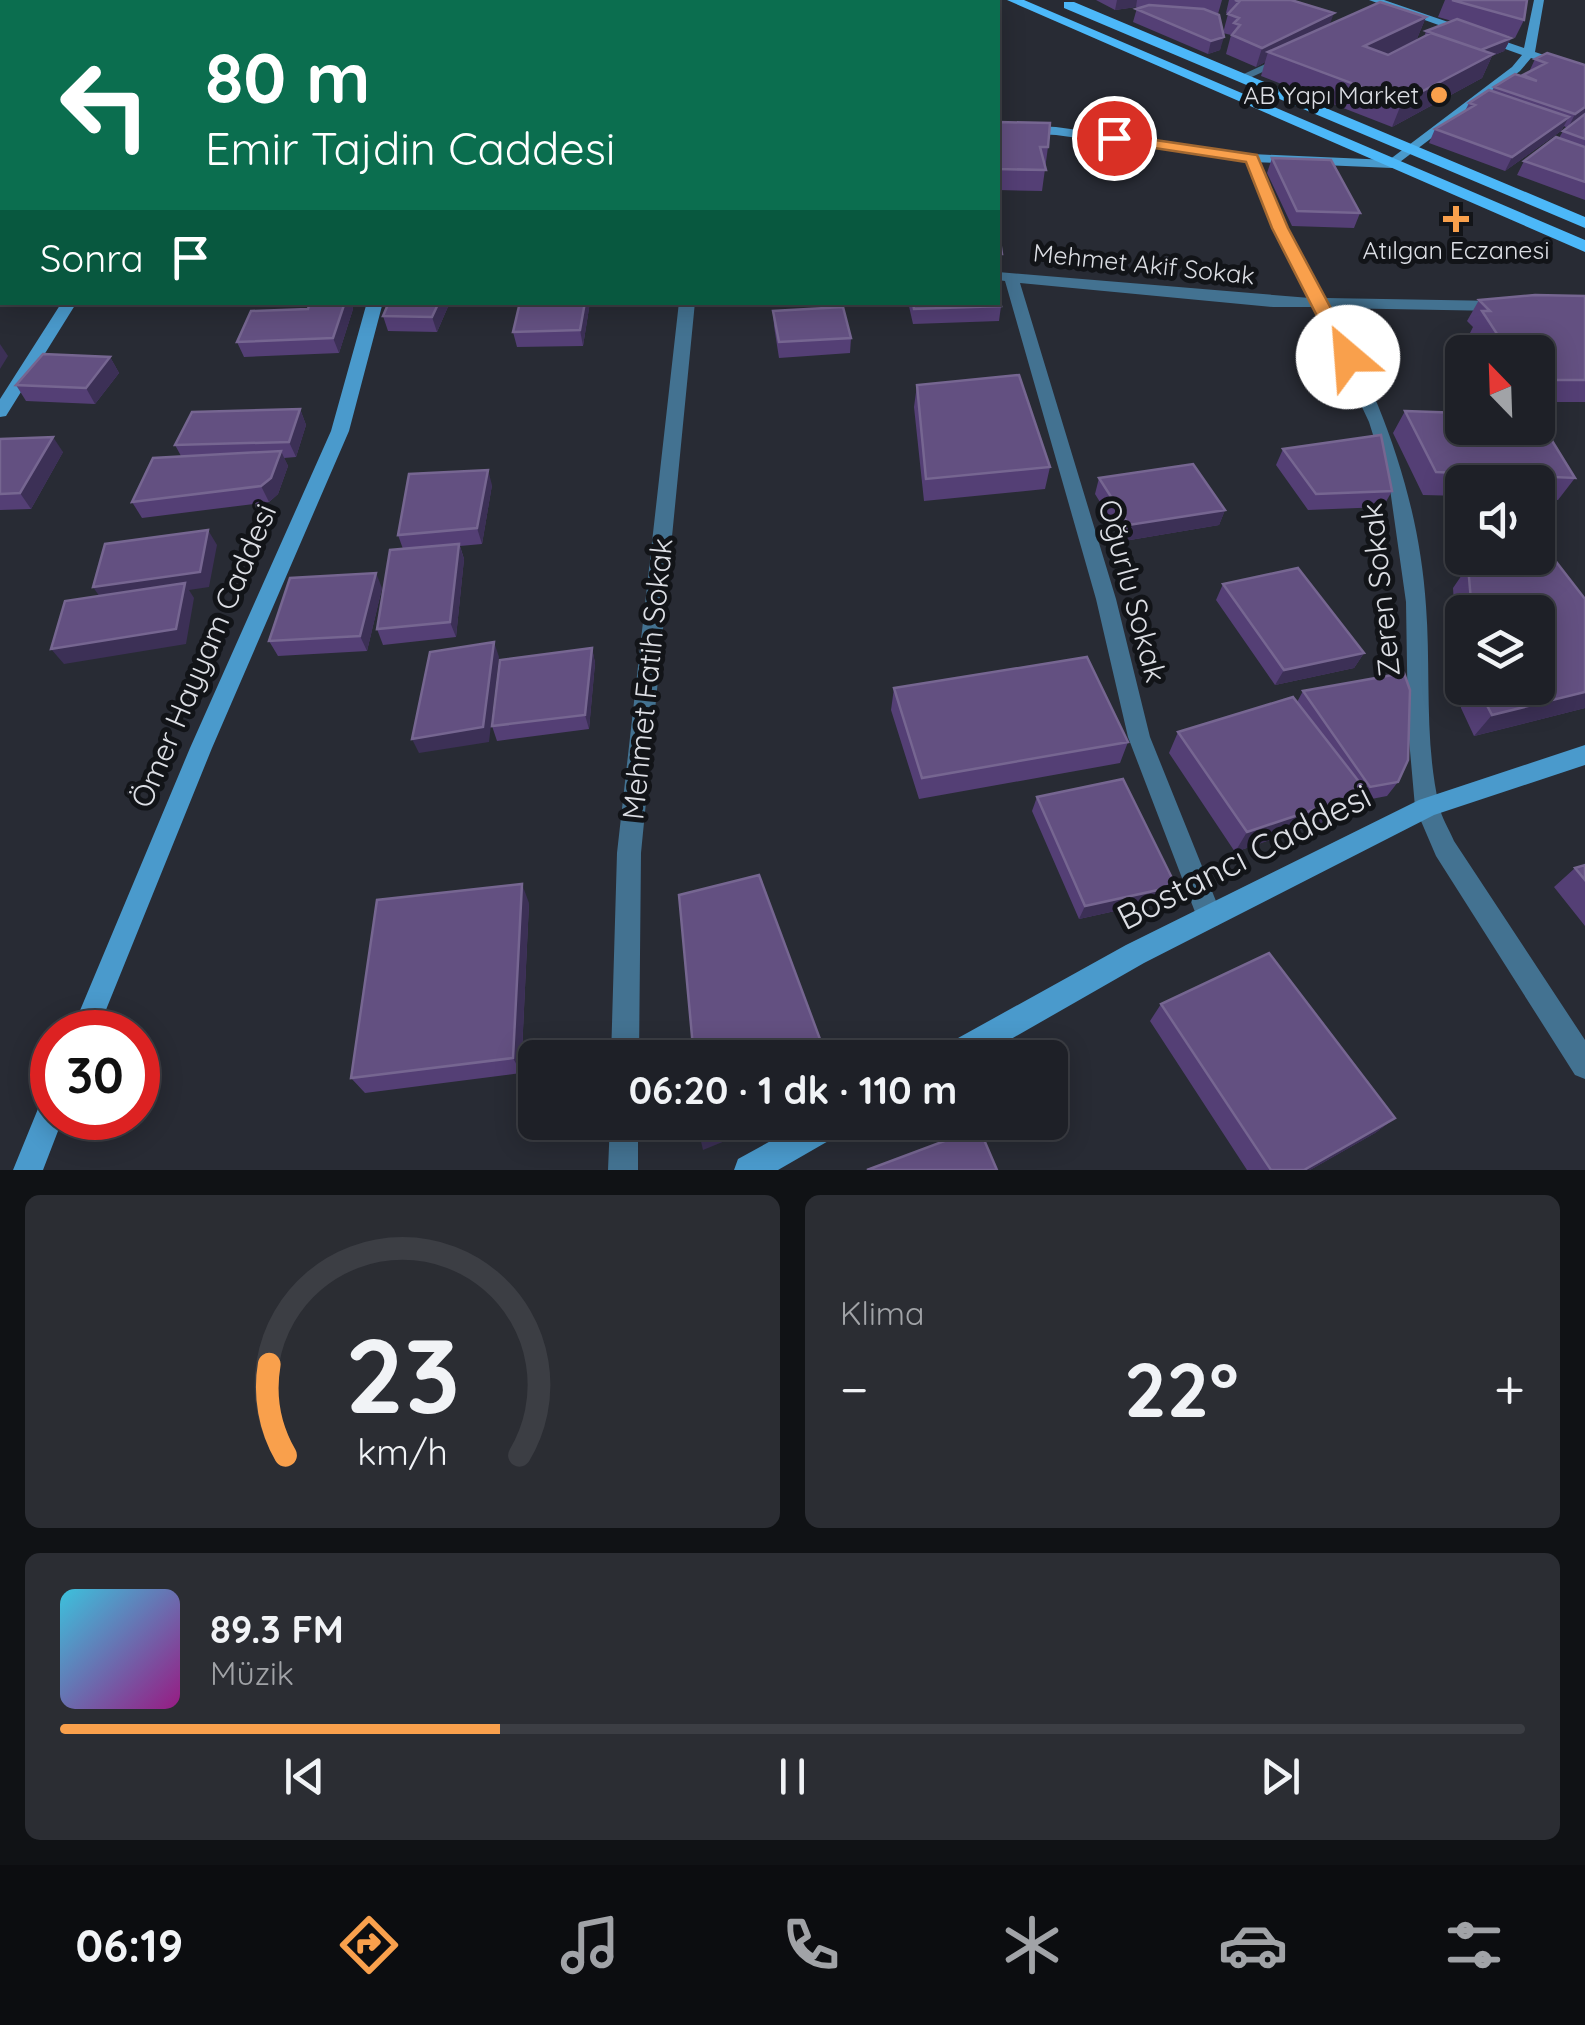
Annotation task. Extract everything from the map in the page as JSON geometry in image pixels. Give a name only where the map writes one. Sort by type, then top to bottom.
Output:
[{"type":"main road","points":[[1013,0],[1585,247]]},
{"type":"main road","points":[[1056,0],[1585,222]]},
{"type":"street","points":[[1000,128],[1056,131],[1252,158],[1392,164],[1516,69],[1529,53],[1539,0]]},
{"type":"street","points":[[1379,5],[1585,73]]},
{"type":"street","points":[[1241,78],[1300,51]]},
{"type":"street","name":"Zeren Sokak","points":[[1252,158],[1280,228],[1378,422],[1399,489],[1416,602],[1419,728],[1426,807],[1444,848],[1585,1065]]},
{"type":"street","name":"Mehmet Akif Sokak","points":[[1004,276],[1211,297],[1526,305]]},
{"type":"street","name":"Oğurlu Sokak","points":[[1004,276],[1106,599],[1139,737],[1209,916]]},
{"type":"street","points":[[0,412],[68,305]]},
{"type":"street","name":"Ömer Hayyam Caddesi","points":[[93,1010],[201,748],[340,431],[374,305]]},
{"type":"street","name":"Mehmet Fatih Sokak","points":[[626,1040],[630,853],[687,305]]},
{"type":"street","name":"Bostancı Caddesi","points":[[983,1040],[1209,916],[1426,807],[1585,756]]},
{"type":"street","points":[[28,1170],[40,1140]]},
{"type":"street","points":[[623,1170],[624,1140]]},
{"type":"street","points":[[749,1170],[802,1140]]},
{"type":"building","points":[[1235,0],[1291,0],[1334,13],[1262,48],[1232,35],[1240,25],[1234,23],[1239,18],[1228,14],[1239,2]]},
{"type":"building","points":[[1452,0],[1527,0],[1524,20]]},
{"type":"building","points":[[1380,2],[1426,17],[1364,46],[1388,55],[1431,33],[1493,54],[1402,102],[1268,52]]},
{"type":"building","points":[[1149,5],[1204,9],[1219,15],[1224,37],[1211,41],[1136,9]]},
{"type":"building","points":[[1457,19],[1511,38],[1481,50],[1426,31]]},
{"type":"building","points":[[1547,53],[1585,65],[1585,107],[1575,114],[1494,87],[1515,74],[1537,81],[1523,75],[1546,63],[1535,59]]},
{"type":"building","points":[[1489,90],[1569,117],[1512,157],[1435,129],[1475,105],[1469,103]]},
{"type":"building","points":[[1585,114],[1585,139],[1563,131]]},
{"type":"building","points":[[1000,122],[1050,123],[1048,147],[1040,147],[1046,170],[1000,169]]},
{"type":"building","points":[[1556,137],[1585,147],[1585,182],[1524,161]]},
{"type":"building","points":[[1272,158],[1331,160],[1360,213],[1297,211]]},
{"type":"building","points":[[1585,296],[1585,380],[1555,380],[1555,335],[1498,335],[1482,311],[1490,311],[1479,300]]},
{"type":"building","points":[[1000,302],[1001,306],[914,309],[913,305]]},
{"type":"building","points":[[309,305],[344,305],[333,338],[237,342],[251,311],[308,309]]},
{"type":"building","points":[[388,305],[438,305],[432,317],[383,316]]},
{"type":"building","points":[[519,305],[584,305],[580,330],[513,332]]},
{"type":"building","points":[[843,307],[851,338],[779,342],[773,311]]},
{"type":"building","points":[[43,354],[110,357],[86,388],[16,385]]},
{"type":"building","points":[[1019,375],[1050,467],[926,479],[917,385]]},
{"type":"building","points":[[300,409],[289,442],[175,445],[192,412]]},
{"type":"building","points":[[1405,411],[1445,412],[1445,445],[1555,445],[1575,478],[1555,477],[1555,465],[1445,465],[1445,472],[1436,472]]},
{"type":"building","points":[[1381,435],[1392,491],[1316,494],[1283,449]]},
{"type":"building","points":[[53,437],[20,493],[0,494],[0,439]]},
{"type":"building","points":[[281,451],[271,478],[261,486],[132,502],[153,458]]},
{"type":"building","points":[[1193,464],[1225,510],[1129,525],[1099,478]]},
{"type":"building","points":[[488,470],[477,528],[398,535],[409,474]]},
{"type":"building","points":[[208,530],[200,572],[93,587],[105,544]]},
{"type":"building","points":[[459,544],[450,622],[377,629],[390,550]]},
{"type":"building","points":[[1555,560],[1585,599],[1585,692],[1555,699],[1555,595],[1471,595],[1469,575],[1555,575]]},
{"type":"building","points":[[1298,568],[1364,653],[1284,670],[1223,584]]},
{"type":"building","points":[[376,573],[360,636],[269,641],[290,578]]},
{"type":"building","points":[[185,583],[176,629],[51,649],[65,601]]},
{"type":"building","points":[[494,642],[483,727],[412,739],[430,652]]},
{"type":"building","points":[[592,648],[585,715],[492,726],[500,660]]},
{"type":"building","points":[[1087,657],[1128,742],[922,778],[894,688]]},
{"type":"building","points":[[1404,673],[1410,690],[1408,760],[1398,782],[1370,787],[1303,691]]},
{"type":"building","points":[[1293,697],[1367,792],[1247,832],[1178,732]]},
{"type":"building","points":[[1487,705],[1532,705],[1492,715]]},
{"type":"building","points":[[1123,779],[1176,886],[1085,906],[1037,797]]},
{"type":"building","points":[[1585,865],[1585,880],[1575,868]]},
{"type":"building","points":[[759,875],[820,1040],[692,1040],[679,895]]},
{"type":"building","points":[[522,884],[513,1058],[351,1078],[377,900]]},
{"type":"building","points":[[1269,953],[1395,1118],[1304,1170],[1271,1170],[1161,1004]]},
{"type":"building","points":[[947,1140],[984,1140],[997,1170],[867,1170]]},
{"type":"place","name":"AB Yapı Market","points":[[1439,95]]},
{"type":"place","name":"Atılgan Eczanesi","points":[[1456,219]]},
{"type":"route","points":[[1114,138],[1252,158],[1280,228],[1348,357]]}]
